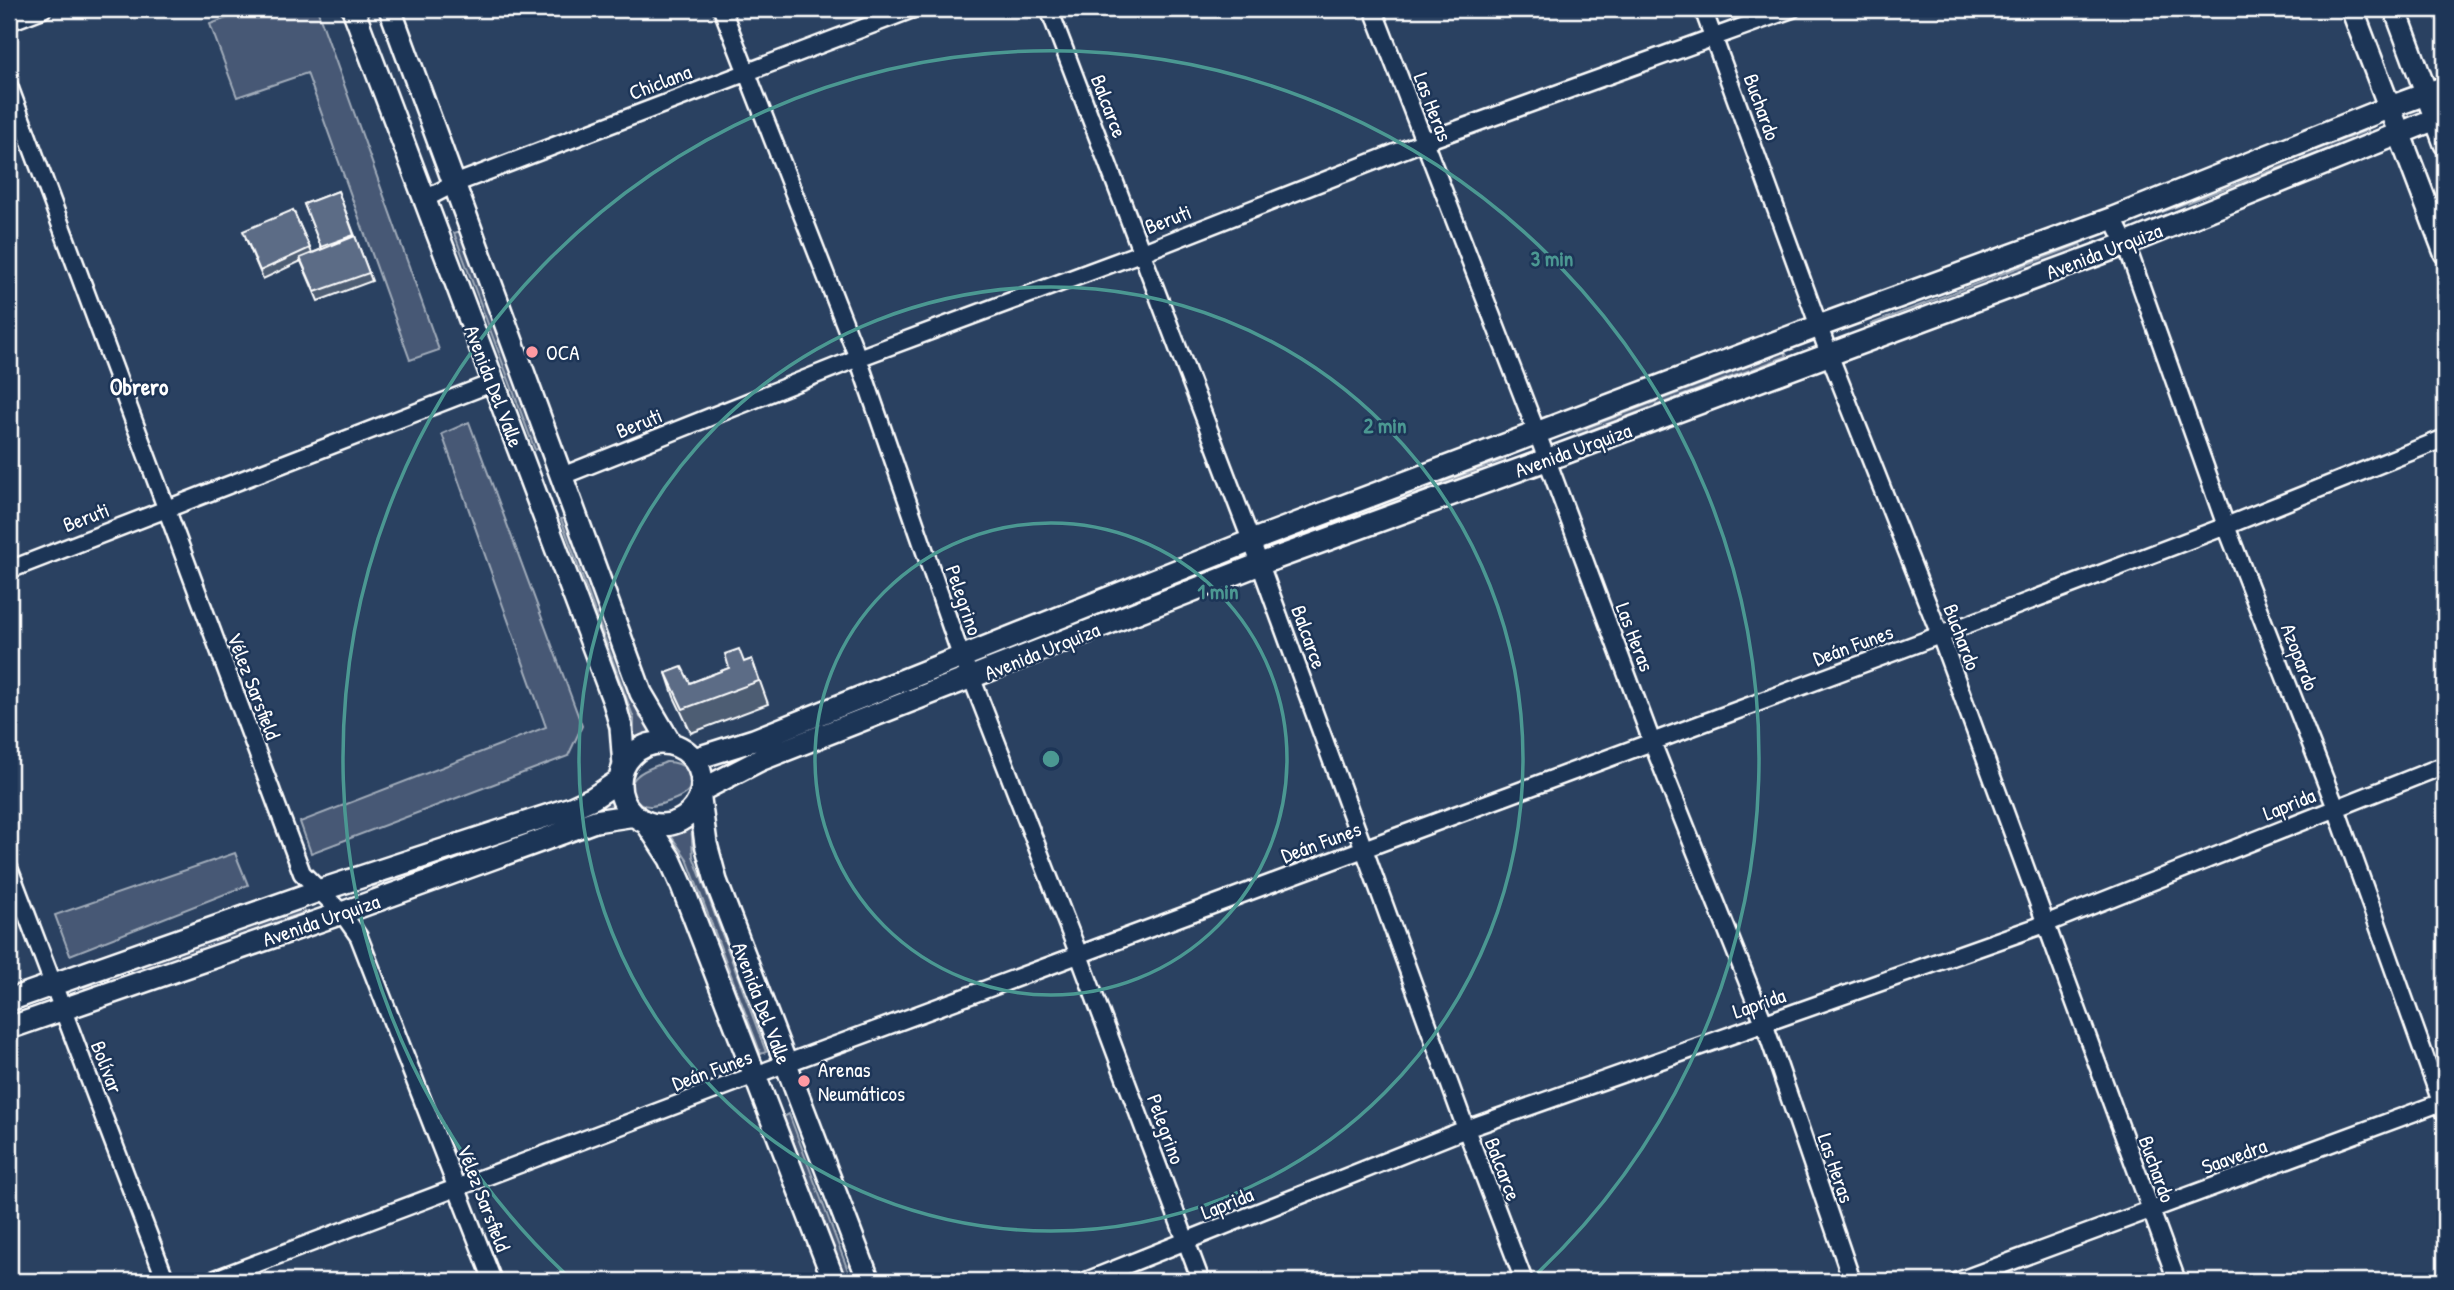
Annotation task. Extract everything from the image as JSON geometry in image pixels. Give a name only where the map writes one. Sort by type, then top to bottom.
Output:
[{"type":"main road","name":"Avenida Del Valle","points":[[353,9],[614,702],[621,727],[622,773]]},
{"type":"main road","name":"Avenida Del Valle","points":[[390,9],[641,693],[671,744]]},
{"type":"main road","points":[[2352,9],[2445,253]]},
{"type":"main road","points":[[2395,9],[2436,91],[2445,144]]},
{"type":"main road","points":[[694,759],[754,740],[1251,541],[1819,326],[2113,219],[2436,91]]},
{"type":"main road","name":"Avenida Urquiza","points":[[701,794],[760,760],[1260,564],[2126,244],[2441,116]]},
{"type":"main road","points":[[657,743],[671,744],[684,749],[694,759],[701,772],[701,794],[693,811],[683,819],[658,825],[640,819],[626,806],[621,794],[622,773],[632,754],[643,747],[657,743]]},
{"type":"main road","name":"Avenida Urquiza","points":[[9,1000],[318,891],[570,808],[593,798],[622,773]]},
{"type":"main road","name":"Avenida Del Valle","points":[[701,794],[706,844],[716,881],[869,1281]]},
{"type":"main road","name":"Avenida Del Valle","points":[[640,819],[670,859],[682,886],[834,1281]]},
{"type":"main road","name":"Avenida Urquiza","points":[[9,1028],[342,913],[596,821],[640,819]]},
{"type":"street","points":[[9,22],[43,9]]},
{"type":"street","name":"Pelegrino","points":[[722,9],[858,358],[961,656],[1079,955],[1200,1281]]},
{"type":"street","name":"Chiclana","points":[[425,199],[454,184],[913,9]]},
{"type":"street","name":"Balcarce","points":[[1049,9],[1260,564],[1524,1281]]},
{"type":"street","name":"Las Heras","points":[[1373,9],[1537,433],[1652,742],[1764,1024],[1852,1281]]},
{"type":"street","name":"Buchardo","points":[[1703,9],[1829,354],[1940,635],[2177,1281]]},
{"type":"street","name":"Beruti","points":[[562,476],[858,358],[1143,252],[1423,142],[1792,9]]},
{"type":"street","name":"Vélez Sarsfield","points":[[9,86],[302,873],[342,913],[359,937],[493,1281]]},
{"type":"street","name":"Azopardo","points":[[2113,219],[2126,244],[2226,526],[2336,808],[2444,1105]]},
{"type":"street","name":"Beruti","points":[[9,570],[492,383]]},
{"type":"street","name":"Deán Funes","points":[[210,1281],[755,1075],[786,1066],[1940,635],[2226,526],[2445,438]]},
{"type":"street","name":"Laprida","points":[[1086,1281],[1466,1129],[2045,924],[2445,765]]},
{"type":"street","name":"Bolívar","points":[[9,868],[166,1281]]},
{"type":"street","name":"Saavedra","points":[[1958,1281],[2444,1105]]},
{"type":"shaded area","points":[[252,9],[317,9],[439,350],[410,360],[307,73],[237,97],[210,24]]},
{"type":"shaded area","points":[[2368,130],[2369,134],[2160,213],[2159,210]]},
{"type":"shaded area","points":[[460,231],[540,448],[535,450],[454,233]]},
{"type":"shaded area","points":[[2080,244],[2082,248],[1872,328],[1871,324]]},
{"type":"shaded area","points":[[1785,352],[1787,356],[1578,435],[1576,432]]},
{"type":"shaded area","points":[[469,422],[582,726],[568,756],[311,853],[300,822],[546,727],[442,434]]},
{"type":"shaded area","points":[[1505,459],[1506,463],[1297,543],[1296,539]]},
{"type":"shaded area","points":[[567,517],[640,717],[658,736],[634,746],[634,719],[561,519]]},
{"type":"shaded area","points":[[666,762],[679,764],[689,771],[693,780],[691,786],[684,795],[670,801],[651,806],[640,803],[631,791],[633,780],[643,771]]},
{"type":"shaded area","points":[[613,791],[620,809],[375,893],[373,887],[591,806]]},
{"type":"shaded area","points":[[691,822],[693,856],[766,1052],[761,1054],[687,859],[667,830],[682,828]]},
{"type":"shaded area","points":[[235,853],[248,885],[70,955],[55,915]]},
{"type":"shaded area","points":[[302,906],[305,912],[87,992],[84,987]]},
{"type":"shaded area","points":[[789,1114],[852,1281],[846,1281],[784,1117]]},
{"type":"building","points":[[338,191],[354,235],[321,247],[304,204]]},
{"type":"building","points":[[293,210],[310,248],[260,271],[243,231]]},
{"type":"building","points":[[355,236],[369,273],[315,292],[300,258]]},
{"type":"building","points":[[739,649],[744,662],[752,659],[759,681],[683,709],[666,673],[682,667],[690,683],[729,668],[725,654]]},
{"type":"place","name":"OCA","points":[[532,352]]},
{"type":"place","name":"Arenas Neumáticos","points":[[804,1081]]},
{"type":"district","name":"Obrero","points":[[139,386]]}]
